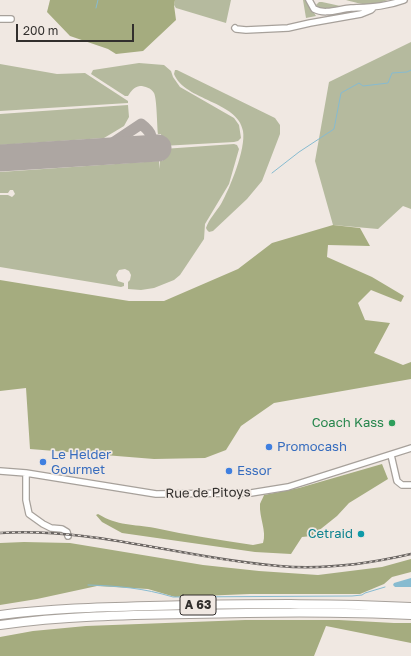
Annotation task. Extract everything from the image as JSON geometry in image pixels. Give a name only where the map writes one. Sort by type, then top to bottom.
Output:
[{"type":"highway","name":"A 63","points":[[0,615],[90,607],[346,604],[411,607]]},
{"type":"highway","name":"A 63","points":[[0,625],[36,620],[92,616],[278,612],[411,615]]},
{"type":"street","points":[[309,0],[314,9],[324,12],[389,5],[404,0]]},
{"type":"street","points":[[235,28],[236,30],[246,30],[288,28],[361,14],[371,10],[374,7]]},
{"type":"street","points":[[0,19],[11,19]]},
{"type":"street","name":"Rue de Pitoys","points":[[0,471],[26,473],[156,494],[246,493],[269,491],[288,487],[411,448]]},
{"type":"street","points":[[391,455],[397,481],[402,485],[411,485]]},
{"type":"street","points":[[26,473],[26,500],[29,514],[51,528],[62,529],[67,532],[68,536]]},
{"type":"green space","points":[[50,0],[175,0],[174,5],[176,20],[143,51],[116,54],[108,49],[70,36],[47,12]]},
{"type":"green space","points":[[175,0],[231,0],[226,23],[176,8],[174,5]]},
{"type":"green space","points":[[303,0],[307,0],[316,16],[306,18]]},
{"type":"green space","points":[[346,0],[388,0],[376,4],[367,4]]},
{"type":"green space","points":[[319,2],[345,7],[323,10],[317,8],[316,5]]},
{"type":"green space","points":[[411,42],[411,209],[403,206],[378,229],[333,225],[315,161],[329,82]]},
{"type":"green space","points":[[139,63],[164,65],[171,71],[180,87],[234,118],[239,125],[241,138],[234,142],[162,146],[161,134],[158,134],[156,101],[153,91],[144,86],[140,86],[136,87],[128,96],[125,96],[91,74],[93,70]]},
{"type":"green space","points":[[0,64],[57,74],[85,73],[128,101],[128,103],[0,111]]},
{"type":"green space","points":[[175,70],[275,118],[280,125],[280,134],[262,181],[247,199],[213,231],[209,232],[206,228],[207,225],[225,197],[233,179],[240,158],[243,131],[239,121],[232,113],[199,96],[180,83],[174,74]]},
{"type":"green space","points":[[128,105],[129,117],[124,126],[104,138],[0,145],[0,114]]},
{"type":"green space","points":[[237,145],[239,149],[229,184],[205,224],[204,239],[180,275],[174,280],[154,288],[141,290],[128,289],[128,282],[131,275],[129,271],[125,269],[119,270],[116,275],[118,281],[124,283],[124,286],[121,287],[0,267],[0,195],[8,195],[12,197],[15,194],[13,190],[10,190],[8,193],[0,193],[0,172],[159,161],[160,169],[160,161],[163,161],[163,149]]},
{"type":"green space","points":[[333,225],[360,228],[370,246],[328,245],[327,257],[372,277],[404,296],[401,302],[371,290],[358,303],[365,320],[390,323],[374,353],[403,365],[411,362],[411,379],[274,403],[241,426],[226,450],[205,458],[154,459],[30,449],[26,388],[0,391],[0,280],[129,301],[164,301],[238,269],[272,243]]},
{"type":"green space","points":[[382,464],[388,479],[349,503],[337,516],[312,536],[302,537],[291,554],[255,552],[122,533],[102,522],[96,515],[98,514],[112,521],[126,524],[253,545],[263,543],[264,529],[260,504],[264,495],[299,488]]},
{"type":"green space","points":[[0,543],[70,543],[203,565],[318,575],[382,567],[411,559],[411,572],[392,577],[384,584],[360,594],[250,594],[175,597],[148,589],[97,586],[37,599],[0,605]]},
{"type":"green space","points":[[245,620],[339,620],[411,623],[411,643],[326,626],[314,656],[0,656],[0,637],[33,631],[86,626]]},
{"type":"water","points":[[411,578],[411,587],[395,587],[393,585],[394,583]]},
{"type":"waterway","points":[[96,8],[98,0]]},
{"type":"waterway","points":[[272,173],[299,152],[334,129],[341,93],[359,83],[363,86],[388,83],[392,73],[407,72],[411,70]]},
{"type":"waterway","points":[[88,585],[131,588],[151,591],[173,597],[352,596],[362,595],[385,587]]},
{"type":"taxiway","points":[[99,152],[141,124],[150,132],[152,142],[147,152],[137,157],[131,157],[120,150]]},
{"type":"runway","points":[[0,158],[158,148]]},
{"type":"railway","points":[[0,533],[35,532],[105,539],[209,557],[296,567],[329,567],[378,561],[411,554]]},
{"type":"place","name":"Coach Kass","points":[[392,423]]},
{"type":"place","name":"Promocash","points":[[269,447]]},
{"type":"place","name":"Le Helder Gourmet","points":[[43,462]]},
{"type":"place","name":"Essor","points":[[229,471]]},
{"type":"place","name":"Cetraid","points":[[361,534]]}]
